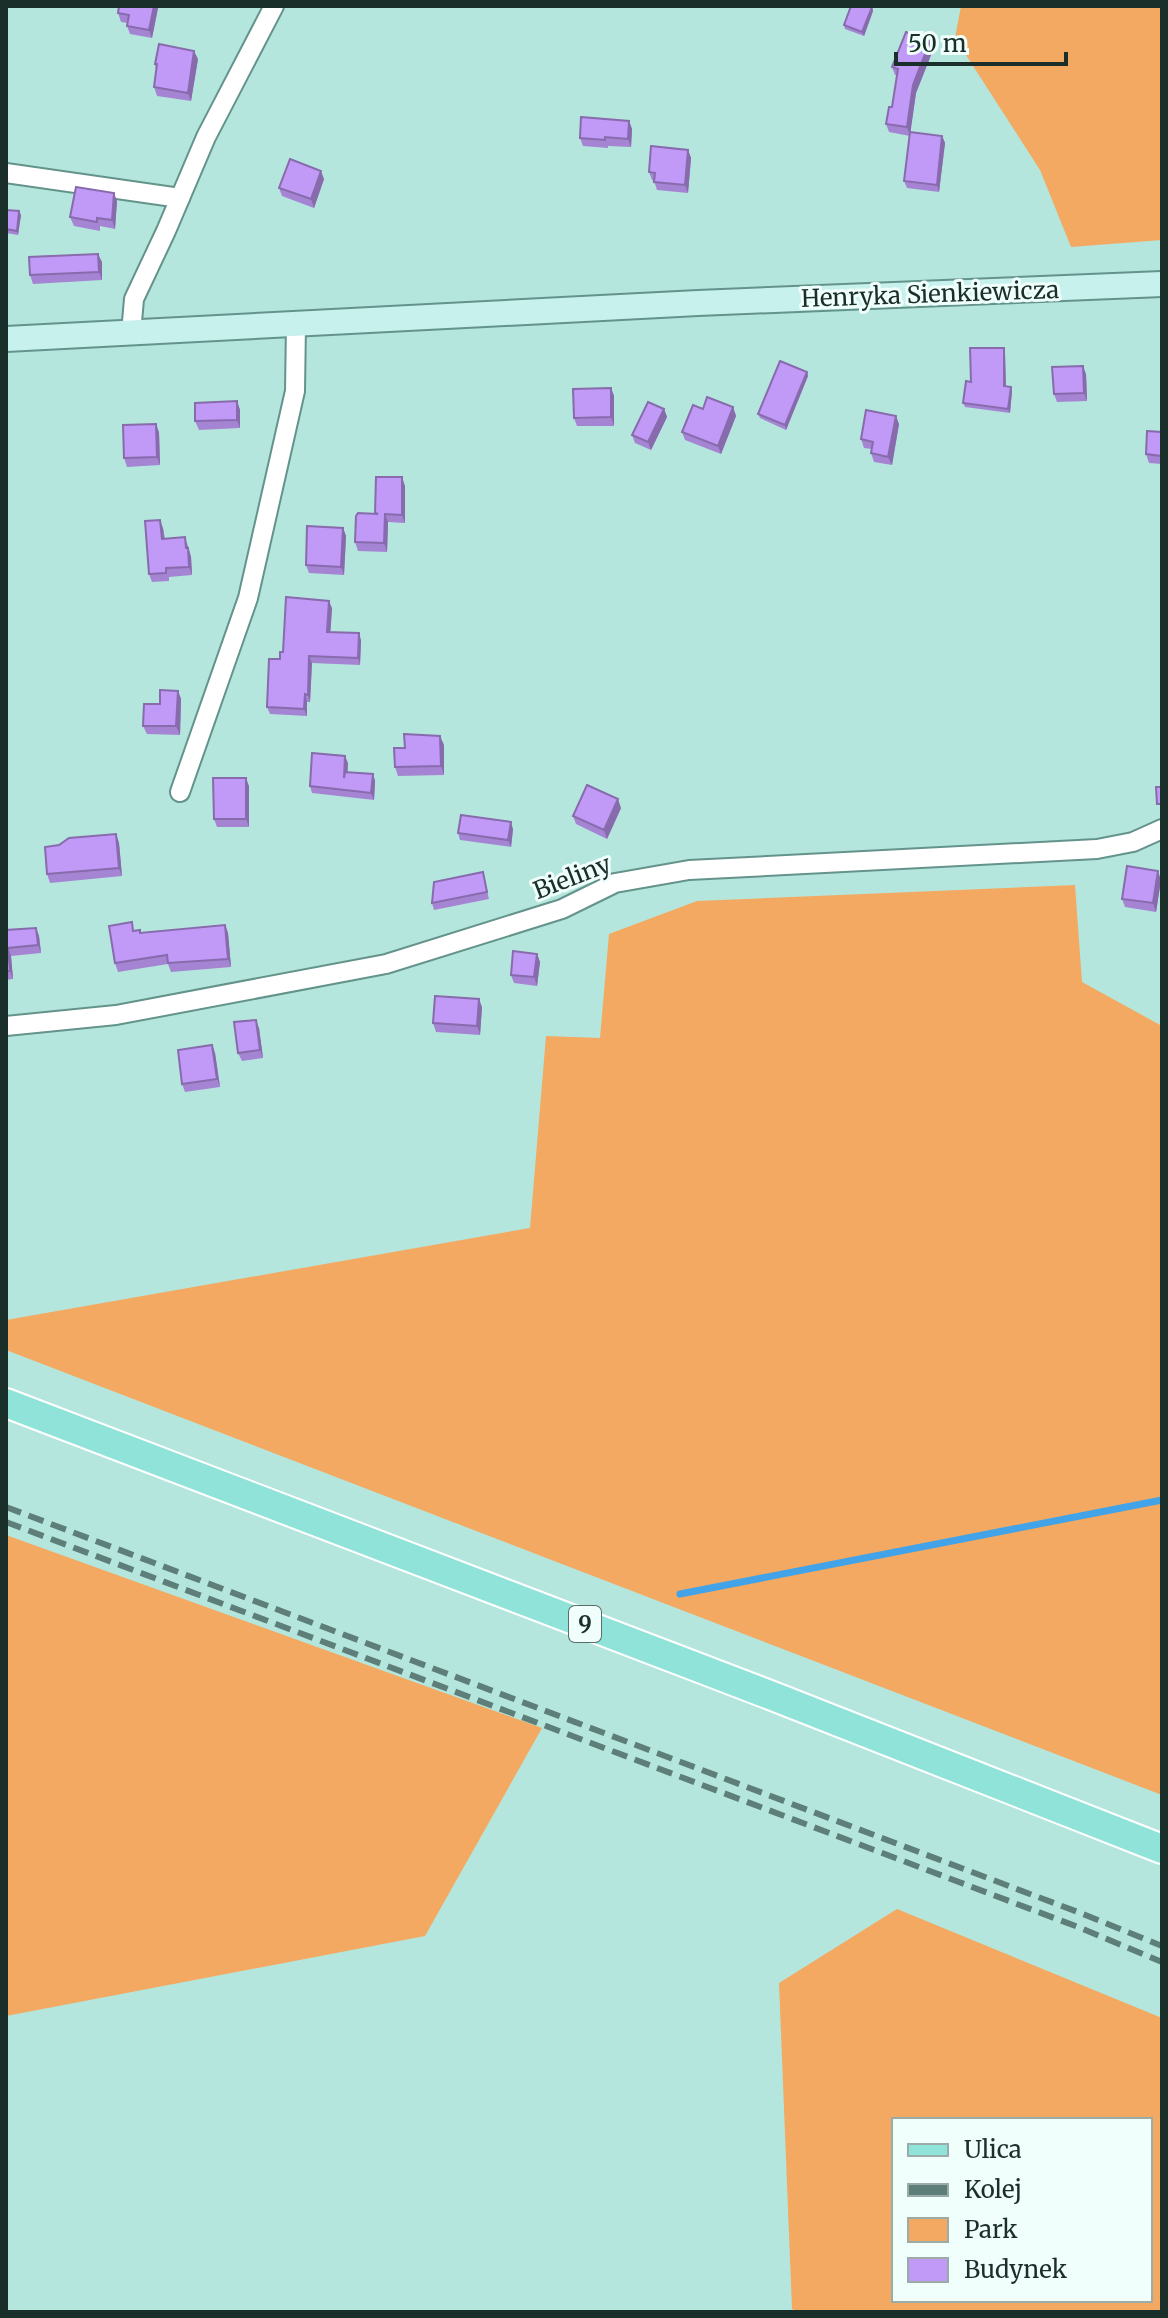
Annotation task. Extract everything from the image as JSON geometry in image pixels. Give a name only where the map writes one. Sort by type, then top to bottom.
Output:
[{"type":"main road","name":"Henryka Sienkiewicza","points":[[6,339],[698,303],[1162,284]]},
{"type":"main road","name":"9","points":[[6,1403],[770,1695],[1162,1849]]},
{"type":"street","points":[[131,333],[134,299],[206,137],[274,6]]},
{"type":"street","points":[[6,173],[180,198]]},
{"type":"street","points":[[180,792],[248,598],[295,391],[296,324]]},
{"type":"street","name":"Bieliny","points":[[6,1026],[116,1015],[386,964],[562,909],[615,883],[689,870],[1097,849],[1133,842],[1162,829]]},
{"type":"green space","points":[[961,6],[1162,6],[1162,240],[1071,247],[1040,170],[955,38]]},
{"type":"green space","points":[[1075,885],[1082,982],[1162,1026],[1162,1795],[6,1350],[6,1320],[530,1228],[546,1036],[600,1038],[609,934],[697,901]]},
{"type":"green space","points":[[6,1535],[542,1728],[425,1936],[6,2016]]},
{"type":"green space","points":[[897,1909],[1162,2018],[1162,2312],[799,2312],[792,2309],[779,1983]]},
{"type":"building","points":[[119,6],[154,6],[149,30],[127,26],[129,15],[118,13]]},
{"type":"building","points":[[851,6],[872,7],[862,32],[844,25]]},
{"type":"building","points":[[906,32],[930,41],[913,85],[907,127],[886,124],[898,69],[892,67]]},
{"type":"building","points":[[159,44],[194,51],[188,93],[154,87]]},
{"type":"building","points":[[581,117],[629,121],[628,139],[580,138]]},
{"type":"building","points":[[910,132],[942,136],[937,185],[904,181]]},
{"type":"building","points":[[651,146],[688,150],[685,185],[654,182],[655,173],[649,172]]},
{"type":"building","points":[[290,159],[321,171],[311,199],[279,188]]},
{"type":"building","points":[[76,187],[114,193],[112,220],[97,218],[97,222],[70,217]]},
{"type":"building","points":[[6,210],[19,211],[17,231],[6,229]]},
{"type":"building","points":[[98,254],[99,272],[30,275],[29,257]]},
{"type":"building","points":[[970,348],[1004,348],[1004,386],[1011,387],[1008,409],[963,403],[966,381],[971,382]]},
{"type":"building","points":[[780,361],[807,372],[785,425],[758,414]]},
{"type":"building","points":[[1083,366],[1084,393],[1054,394],[1052,367]]},
{"type":"building","points":[[611,388],[611,417],[574,418],[573,389]]},
{"type":"building","points":[[707,397],[733,407],[718,446],[682,432],[693,405],[703,409]]},
{"type":"building","points":[[237,401],[237,420],[195,421],[195,403]]},
{"type":"building","points":[[648,402],[664,409],[648,442],[632,435]]},
{"type":"building","points":[[866,410],[896,416],[888,457],[871,453],[873,442],[861,439]]},
{"type":"building","points":[[156,424],[157,457],[124,458],[123,425]]},
{"type":"building","points":[[1147,431],[1162,432],[1162,456],[1146,454]]},
{"type":"building","points":[[376,477],[402,477],[402,515],[385,514],[384,543],[355,542],[358,513],[378,514],[375,513]]},
{"type":"building","points":[[160,520],[162,539],[185,537],[189,567],[166,568],[166,573],[149,574],[145,521]]},
{"type":"building","points":[[307,526],[343,528],[341,567],[306,565]]},
{"type":"building","points":[[286,597],[329,601],[327,632],[359,633],[358,658],[309,656],[308,695],[305,694],[304,709],[267,707],[269,659],[280,659],[280,652],[283,652]]},
{"type":"building","points":[[160,690],[178,691],[176,726],[143,726],[144,704],[160,704]]},
{"type":"building","points":[[404,734],[440,736],[441,766],[395,767],[394,748],[405,748]]},
{"type":"building","points":[[312,753],[345,756],[344,778],[345,772],[373,774],[371,793],[310,786]]},
{"type":"building","points":[[213,778],[246,778],[246,819],[214,819]]},
{"type":"building","points":[[587,785],[618,799],[604,830],[573,816]]},
{"type":"building","points":[[1156,787],[1162,787],[1162,804],[1157,804]]},
{"type":"building","points":[[461,815],[511,822],[508,840],[458,833]]},
{"type":"building","points":[[116,834],[119,868],[47,874],[45,847],[59,845],[69,838]]},
{"type":"building","points":[[1127,866],[1158,871],[1153,903],[1122,899]]},
{"type":"building","points":[[483,872],[487,892],[432,903],[434,882]]},
{"type":"building","points":[[132,922],[133,931],[140,930],[140,933],[225,925],[228,959],[168,963],[167,955],[115,963],[109,926]]},
{"type":"building","points":[[36,928],[38,945],[8,948],[10,971],[6,971],[6,930]]},
{"type":"building","points":[[513,951],[537,954],[534,977],[511,975]]},
{"type":"building","points":[[435,996],[479,999],[477,1026],[433,1023]]},
{"type":"building","points":[[256,1020],[260,1050],[238,1053],[234,1022]]},
{"type":"building","points":[[212,1045],[217,1079],[182,1084],[178,1050]]},
{"type":"waterway","points":[[680,1594],[1162,1500]]},
{"type":"railway","points":[[6,1507],[1162,1946]]},
{"type":"railway","points":[[6,1522],[1078,1927],[1162,1962]]}]
